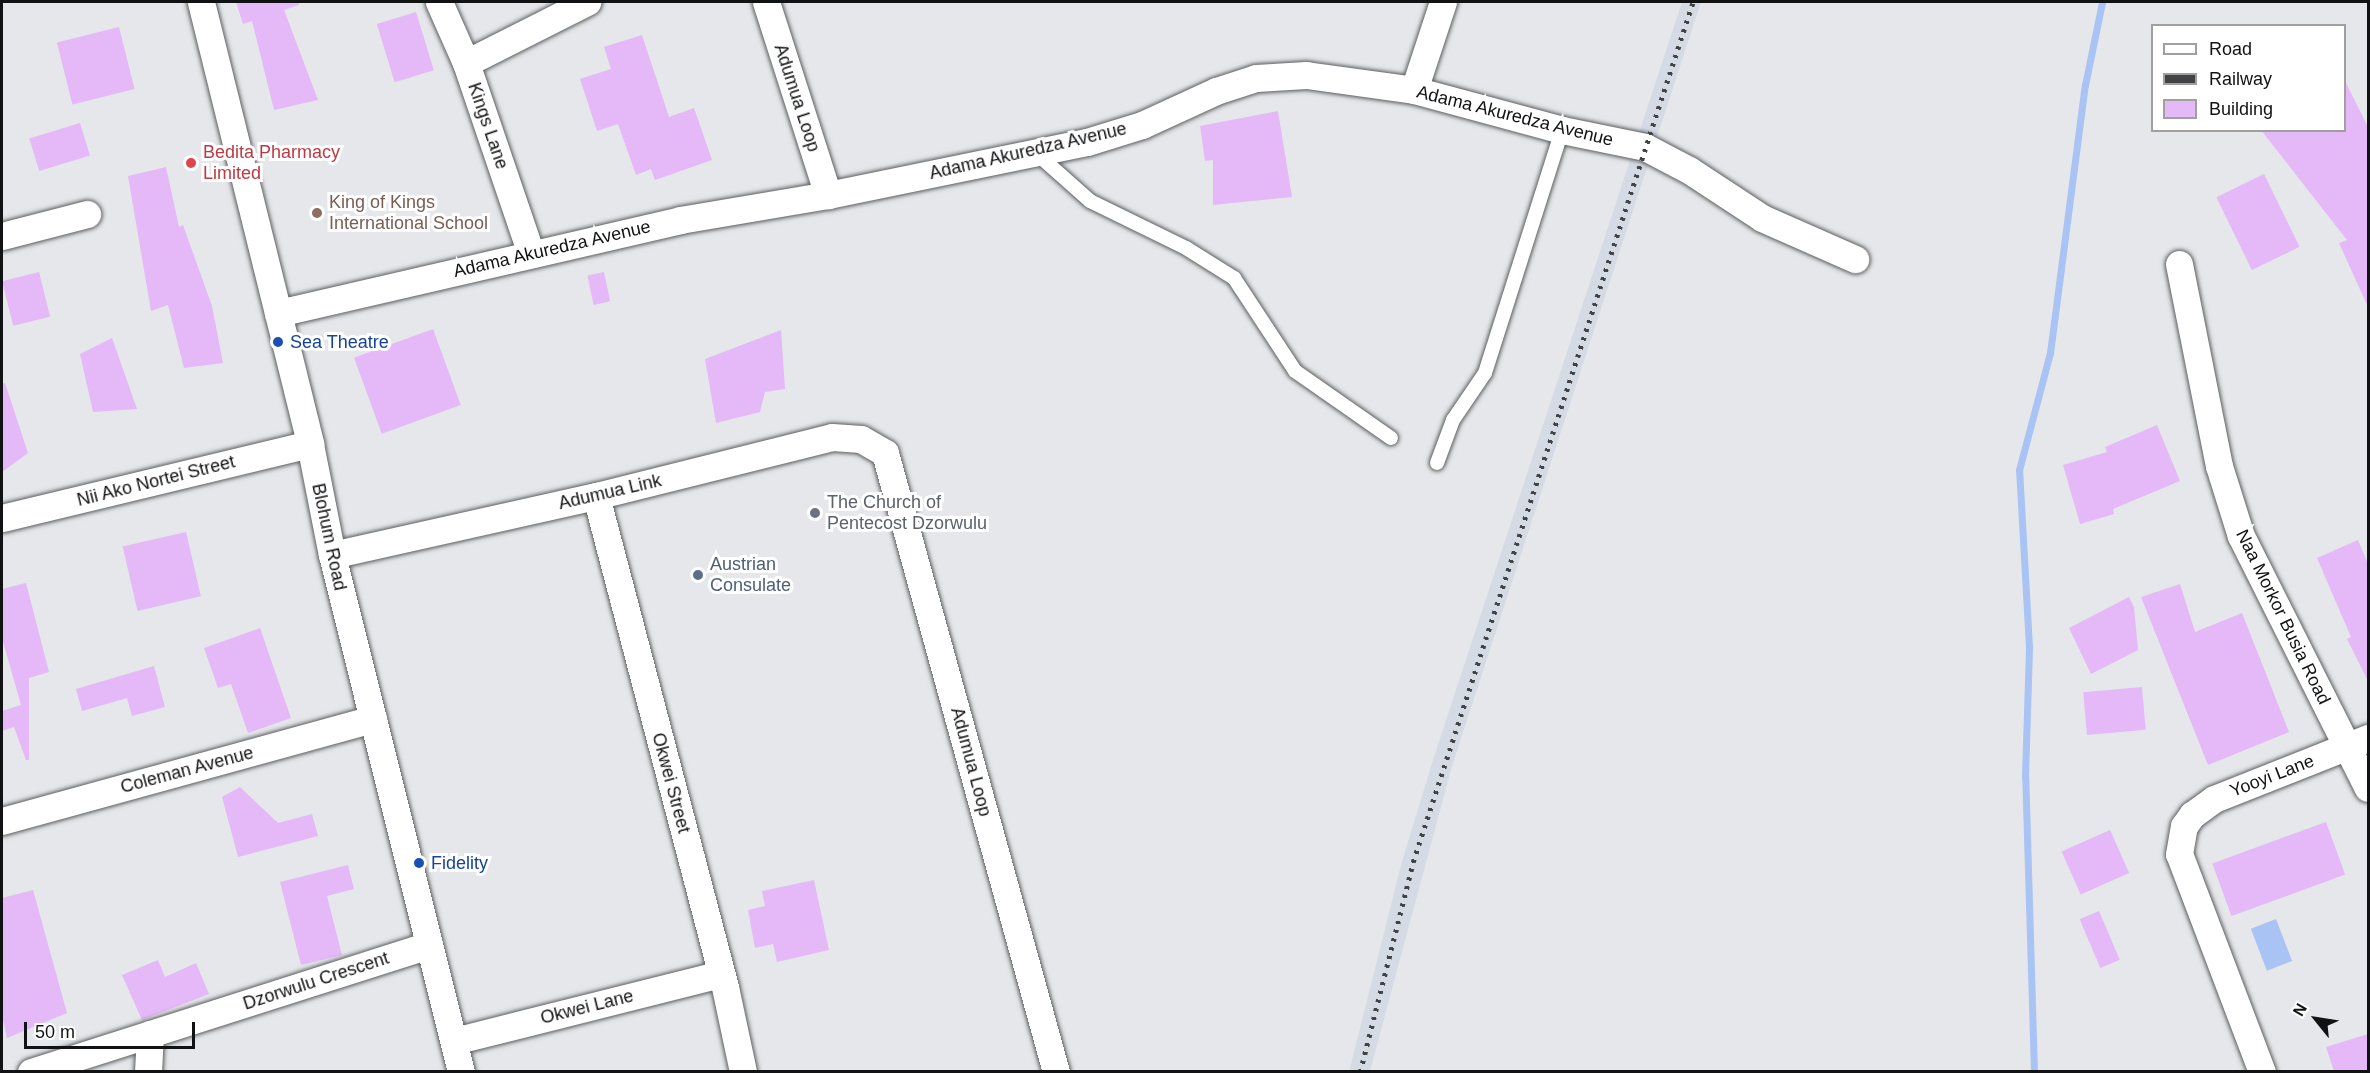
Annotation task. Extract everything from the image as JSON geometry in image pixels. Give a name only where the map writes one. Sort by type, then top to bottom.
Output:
[{"type":"street","name":"Blohum Road","points":[[201,2],[310,444],[332,555],[461,1071]]},
{"type":"street","name":"Kings Lane","points":[[439,2],[466,63],[531,254]]},
{"type":"street","points":[[466,63],[587,2]]},
{"type":"street","name":"Adumua Loop","points":[[766,2],[828,195]]},
{"type":"street","points":[[1414,90],[1443,2]]},
{"type":"street","name":"Adama Akuredza Avenue","points":[[278,313],[680,220],[828,195],[1034,151],[1087,142],[1142,125],[1216,91],[1256,78],[1306,75],[1414,90],[1562,130],[1645,147],[1689,170],[1762,218],[1855,259]]},
{"type":"street","points":[[2,236],[87,214]]},
{"type":"street","name":"Naa Morkor Busia Road","points":[[2179,264],[2219,466],[2241,536],[2358,742],[2368,788]]},
{"type":"street","name":"Adumua Link","points":[[332,555],[596,496],[832,437],[861,439],[885,453]]},
{"type":"street","name":"Nii Ako Nortei Street","points":[[2,518],[310,444]]},
{"type":"street","name":"Adumua Loop","points":[[885,453],[1056,1071]]},
{"type":"street","name":"Okwei Street","points":[[596,496],[721,974],[743,1071]]},
{"type":"street","name":"Coleman Avenue","points":[[2,822],[373,719]]},
{"type":"street","name":"Yooyi Lane","points":[[2262,1071],[2179,854],[2184,826],[2192,815],[2214,799],[2358,742]]},
{"type":"street","name":"Dzorwulu Crescent","points":[[31,1071],[429,945]]},
{"type":"street","name":"Okwei Lane","points":[[454,1041],[721,974]]},
{"type":"street","points":[[148,1071],[150,1034]]},
{"type":"lane","points":[[1437,463],[1452,420],[1485,373],[1562,130]]},
{"type":"lane","points":[[1034,151],[1090,201],[1194,253],[1234,278],[1295,371],[1391,438]]},
{"type":"shaded area","points":[[1682,2],[1701,2],[1452,766],[1370,1071],[1349,1072],[1401,865],[1433,760]]},
{"type":"water","points":[[2276,919],[2292,961],[2267,971],[2251,929]]},
{"type":"building","points":[[236,2],[299,2],[299,5],[284,10],[318,100],[274,110],[252,21],[243,24]]},
{"type":"building","points":[[416,12],[434,70],[395,82],[377,24]]},
{"type":"building","points":[[119,27],[134,89],[72,105],[57,42]]},
{"type":"building","points":[[642,35],[669,117],[694,108],[712,160],[655,180],[651,169],[636,175],[618,124],[597,131],[580,79],[611,69],[604,47]]},
{"type":"building","points":[[2346,83],[2368,127],[2368,307],[2339,243],[2347,240],[2263,132],[2346,132]]},
{"type":"building","points":[[1278,111],[1292,197],[1213,205],[1213,160],[1205,161],[1200,126]]},
{"type":"building","points":[[80,123],[90,156],[39,171],[29,138]]},
{"type":"building","points":[[166,167],[179,227],[183,225],[212,306],[223,363],[184,368],[168,305],[151,311],[128,176]]},
{"type":"building","points":[[2264,174],[2300,247],[2252,270],[2216,197]]},
{"type":"building","points":[[39,272],[50,317],[13,326],[2,281]]},
{"type":"building","points":[[604,272],[610,301],[594,305],[587,276]]},
{"type":"building","points":[[433,329],[461,405],[382,434],[354,358]]},
{"type":"building","points":[[781,330],[785,389],[765,392],[760,412],[716,423],[705,359]]},
{"type":"building","points":[[112,338],[137,409],[93,412],[80,354]]},
{"type":"building","points":[[5,383],[28,453],[2,472],[2,384]]},
{"type":"building","points":[[2157,425],[2180,481],[2113,509],[2114,514],[2080,524],[2063,465],[2107,452],[2105,447]]},
{"type":"building","points":[[186,532],[201,596],[138,611],[123,547]]},
{"type":"building","points":[[2358,540],[2368,564],[2368,681],[2347,639],[2351,637],[2317,558]]},
{"type":"building","points":[[26,583],[49,672],[29,678],[29,760],[26,760],[14,727],[2,731],[2,711],[21,705],[2,638],[2,589]]},
{"type":"building","points":[[2180,584],[2195,632],[2242,613],[2289,732],[2208,765],[2141,597]]},
{"type":"building","points":[[2129,597],[2134,607],[2138,650],[2091,674],[2069,628]]},
{"type":"building","points":[[260,628],[291,718],[248,733],[231,684],[218,688],[204,648]]},
{"type":"building","points":[[154,666],[165,707],[132,716],[127,698],[82,711],[76,689]]},
{"type":"building","points":[[2142,687],[2146,730],[2087,735],[2083,692]]},
{"type":"building","points":[[240,787],[278,823],[312,814],[318,836],[238,857],[222,797]]},
{"type":"building","points":[[2326,822],[2345,875],[2231,916],[2212,863]]},
{"type":"building","points":[[2110,830],[2129,873],[2081,894],[2062,852]]},
{"type":"building","points":[[348,865],[354,889],[327,896],[342,955],[301,965],[280,882]]},
{"type":"building","points":[[814,880],[829,950],[777,962],[773,944],[755,948],[748,910],[765,906],[762,891]]},
{"type":"building","points":[[33,890],[67,1013],[7,1038],[2,1015],[2,898]]},
{"type":"building","points":[[2099,911],[2120,960],[2100,968],[2080,919]]},
{"type":"building","points":[[158,960],[165,977],[196,963],[209,994],[142,1020],[122,975]]},
{"type":"building","points":[[2368,1034],[2368,1071],[2334,1071],[2326,1047]]},
{"type":"waterway","points":[[2034,1072],[2025,776],[2029,647],[2019,470],[2050,353],[2085,85],[2102,2]]},
{"type":"railway","points":[[1360,1072],[1413,862],[1693,2]]},
{"type":"place","name":"Bedita Pharmacy Limited","points":[[191,163]]},
{"type":"place","name":"King of Kings International School","points":[[317,213]]},
{"type":"place","name":"Sea Theatre","points":[[278,342]]},
{"type":"place","name":"The Church of Pentecost Dzorwulu","points":[[815,513]]},
{"type":"place","name":"Austrian Consulate","points":[[698,575]]},
{"type":"place","name":"Fidelity","points":[[419,863]]}]
